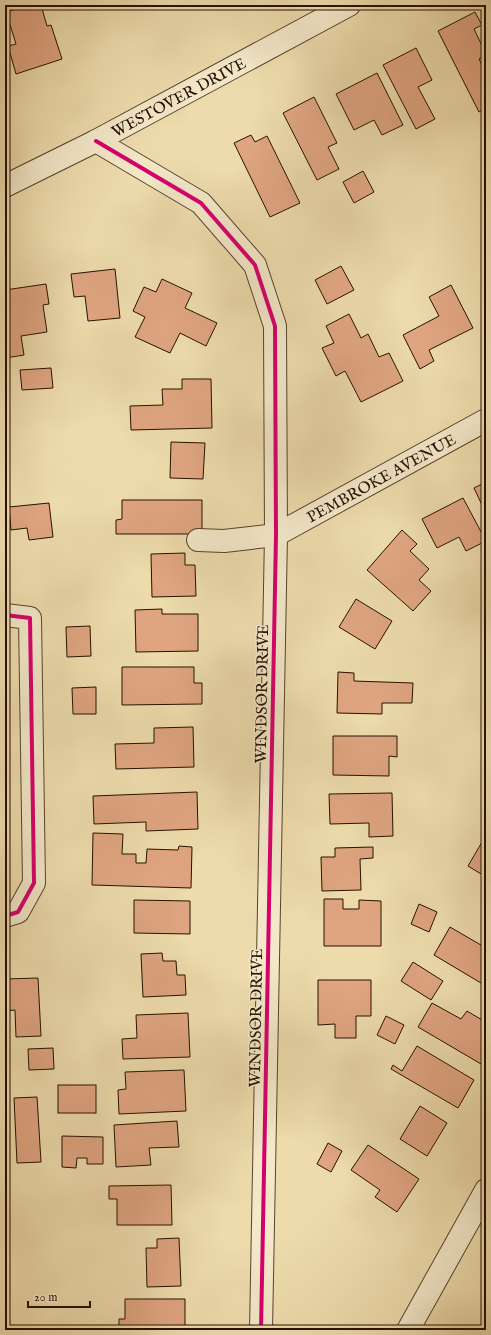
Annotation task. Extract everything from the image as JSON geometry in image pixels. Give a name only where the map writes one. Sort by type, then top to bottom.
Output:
[{"type":"street","name":"WESTOVER DRIVE","points":[[5,186],[96,141],[349,5]]},
{"type":"street","name":"WINDSOR DRIVE","points":[[96,141],[201,203],[255,265],[275,326],[276,535],[261,1330]]},
{"type":"street","name":"PEMBROKE AVENUE","points":[[276,535],[486,420]]},
{"type":"street","points":[[198,540],[224,541],[276,535]]},
{"type":"street","points":[[5,616],[30,618],[34,883],[18,912],[5,916]]},
{"type":"street","points":[[408,1330],[486,1190]]},
{"type":"building","points":[[29,5],[41,5],[47,26],[51,25],[62,59],[16,74],[8,46],[16,44],[6,12]]},
{"type":"building","points":[[475,12],[482,25],[474,29],[486,54],[479,59],[486,73],[486,108],[479,112],[438,31]]},
{"type":"building","points":[[416,48],[432,80],[418,87],[435,119],[416,129],[383,65]]},
{"type":"building","points":[[377,73],[403,125],[382,135],[374,120],[354,130],[336,94]]},
{"type":"building","points":[[314,97],[337,143],[328,147],[339,169],[317,180],[283,113]]},
{"type":"building","points":[[251,135],[255,142],[267,136],[300,203],[270,217],[234,143]]},
{"type":"building","points":[[363,171],[374,192],[354,203],[343,182]]},
{"type":"building","points":[[341,266],[354,290],[327,304],[315,280]]},
{"type":"building","points":[[115,269],[120,318],[88,321],[85,296],[74,297],[71,274]]},
{"type":"building","points":[[162,279],[192,293],[185,308],[217,323],[206,346],[180,333],[170,353],[135,337],[145,317],[133,311],[144,287],[156,292]]},
{"type":"building","points":[[46,284],[49,304],[43,305],[47,332],[21,336],[24,355],[5,358],[5,290]]},
{"type":"building","points":[[451,285],[473,328],[429,350],[434,361],[420,369],[403,335],[439,316],[429,297]]},
{"type":"building","points":[[349,314],[361,338],[368,334],[379,357],[389,353],[403,381],[361,402],[345,371],[336,376],[322,348],[334,343],[326,326]]},
{"type":"building","points":[[51,368],[53,388],[22,390],[20,370]]},
{"type":"building","points":[[182,379],[211,379],[212,428],[131,430],[130,406],[163,405],[162,389],[182,389]]},
{"type":"building","points":[[171,442],[205,443],[203,479],[170,478]]},
{"type":"building","points":[[486,482],[486,503],[482,505],[474,488]]},
{"type":"building","points":[[463,498],[486,541],[466,551],[459,537],[437,548],[422,519]]},
{"type":"building","points":[[122,500],[202,500],[202,534],[116,534],[116,520],[122,519]]},
{"type":"building","points":[[49,503],[53,537],[29,540],[27,528],[11,530],[9,507]]},
{"type":"building","points":[[402,530],[417,544],[410,551],[429,569],[419,580],[431,591],[413,611],[367,570]]},
{"type":"building","points":[[185,553],[185,565],[195,565],[196,596],[152,597],[151,554]]},
{"type":"building","points":[[356,599],[392,621],[375,649],[339,627]]},
{"type":"building","points":[[162,609],[162,614],[198,614],[198,651],[136,652],[135,610]]},
{"type":"building","points":[[90,626],[91,656],[67,657],[66,627]]},
{"type":"building","points":[[122,667],[194,667],[194,683],[202,683],[202,704],[122,705]]},
{"type":"building","points":[[338,672],[354,673],[354,681],[413,683],[412,703],[382,703],[382,714],[337,713]]},
{"type":"building","points":[[96,687],[96,714],[73,714],[72,688]]},
{"type":"building","points":[[193,727],[194,767],[116,769],[115,744],[154,743],[154,728]]},
{"type":"building","points":[[333,736],[397,736],[397,757],[389,756],[389,776],[333,775]]},
{"type":"building","points":[[197,792],[198,829],[146,831],[146,822],[94,824],[93,796]]},
{"type":"building","points":[[392,793],[393,836],[369,837],[369,823],[330,824],[329,794]]},
{"type":"building","points":[[93,833],[123,834],[122,854],[136,854],[136,863],[146,863],[147,849],[178,850],[179,846],[192,847],[191,888],[92,885]]},
{"type":"building","points":[[482,842],[486,844],[486,877],[468,866]]},
{"type":"building","points":[[373,847],[373,858],[360,859],[361,890],[322,891],[321,857],[335,857],[335,848]]},
{"type":"building","points":[[324,899],[343,899],[343,909],[359,909],[359,900],[381,901],[381,946],[324,946]]},
{"type":"building","points":[[134,900],[190,901],[190,934],[134,933]]},
{"type":"building","points":[[419,904],[437,912],[429,932],[411,924]]},
{"type":"building","points":[[450,927],[486,948],[486,986],[434,955]]},
{"type":"building","points":[[162,953],[163,961],[176,961],[177,975],[185,975],[186,995],[143,997],[141,954]]},
{"type":"building","points":[[413,962],[443,981],[431,1000],[401,981]]},
{"type":"building","points":[[38,978],[41,1036],[16,1037],[15,1010],[5,1011],[5,979]]},
{"type":"building","points":[[318,980],[371,980],[371,1016],[356,1016],[356,1038],[335,1038],[335,1024],[318,1025]]},
{"type":"building","points":[[432,1003],[461,1019],[467,1011],[482,1020],[486,1013],[486,1056],[481,1064],[418,1027]]},
{"type":"building","points":[[188,1013],[190,1057],[123,1059],[122,1039],[137,1038],[136,1015]]},
{"type":"building","points":[[386,1016],[404,1025],[395,1044],[377,1035]]},
{"type":"building","points":[[417,1046],[474,1080],[458,1108],[391,1069],[393,1065],[402,1071]]},
{"type":"building","points":[[53,1048],[54,1069],[29,1070],[28,1049]]},
{"type":"building","points":[[184,1070],[186,1111],[119,1114],[118,1090],[126,1089],[125,1072]]},
{"type":"building","points":[[58,1085],[96,1085],[96,1113],[58,1113]]},
{"type":"building","points":[[37,1097],[41,1162],[17,1163],[14,1098]]},
{"type":"building","points":[[5,1100],[7,1100],[9,1161],[5,1161]]},
{"type":"building","points":[[420,1106],[447,1123],[427,1156],[400,1139]]},
{"type":"building","points":[[177,1121],[179,1147],[149,1148],[151,1165],[116,1167],[114,1125]]},
{"type":"building","points":[[62,1136],[103,1137],[103,1164],[87,1164],[87,1158],[77,1158],[76,1168],[62,1167]]},
{"type":"building","points":[[328,1143],[342,1151],[331,1172],[317,1164]]},
{"type":"building","points":[[368,1145],[419,1179],[397,1212],[375,1197],[380,1190],[351,1170]]},
{"type":"building","points":[[171,1185],[172,1225],[117,1225],[117,1199],[109,1199],[109,1186]]},
{"type":"building","points":[[179,1238],[181,1286],[147,1287],[146,1248],[157,1248],[157,1239]]},
{"type":"building","points":[[125,1299],[185,1299],[185,1330],[119,1330],[119,1319],[125,1319]]},
{"type":"cycle path","points":[[96,141],[201,203],[255,265],[275,326],[276,535],[261,1330]]},
{"type":"cycle path","points":[[5,615],[30,618],[34,883],[18,912],[5,916]]}]
